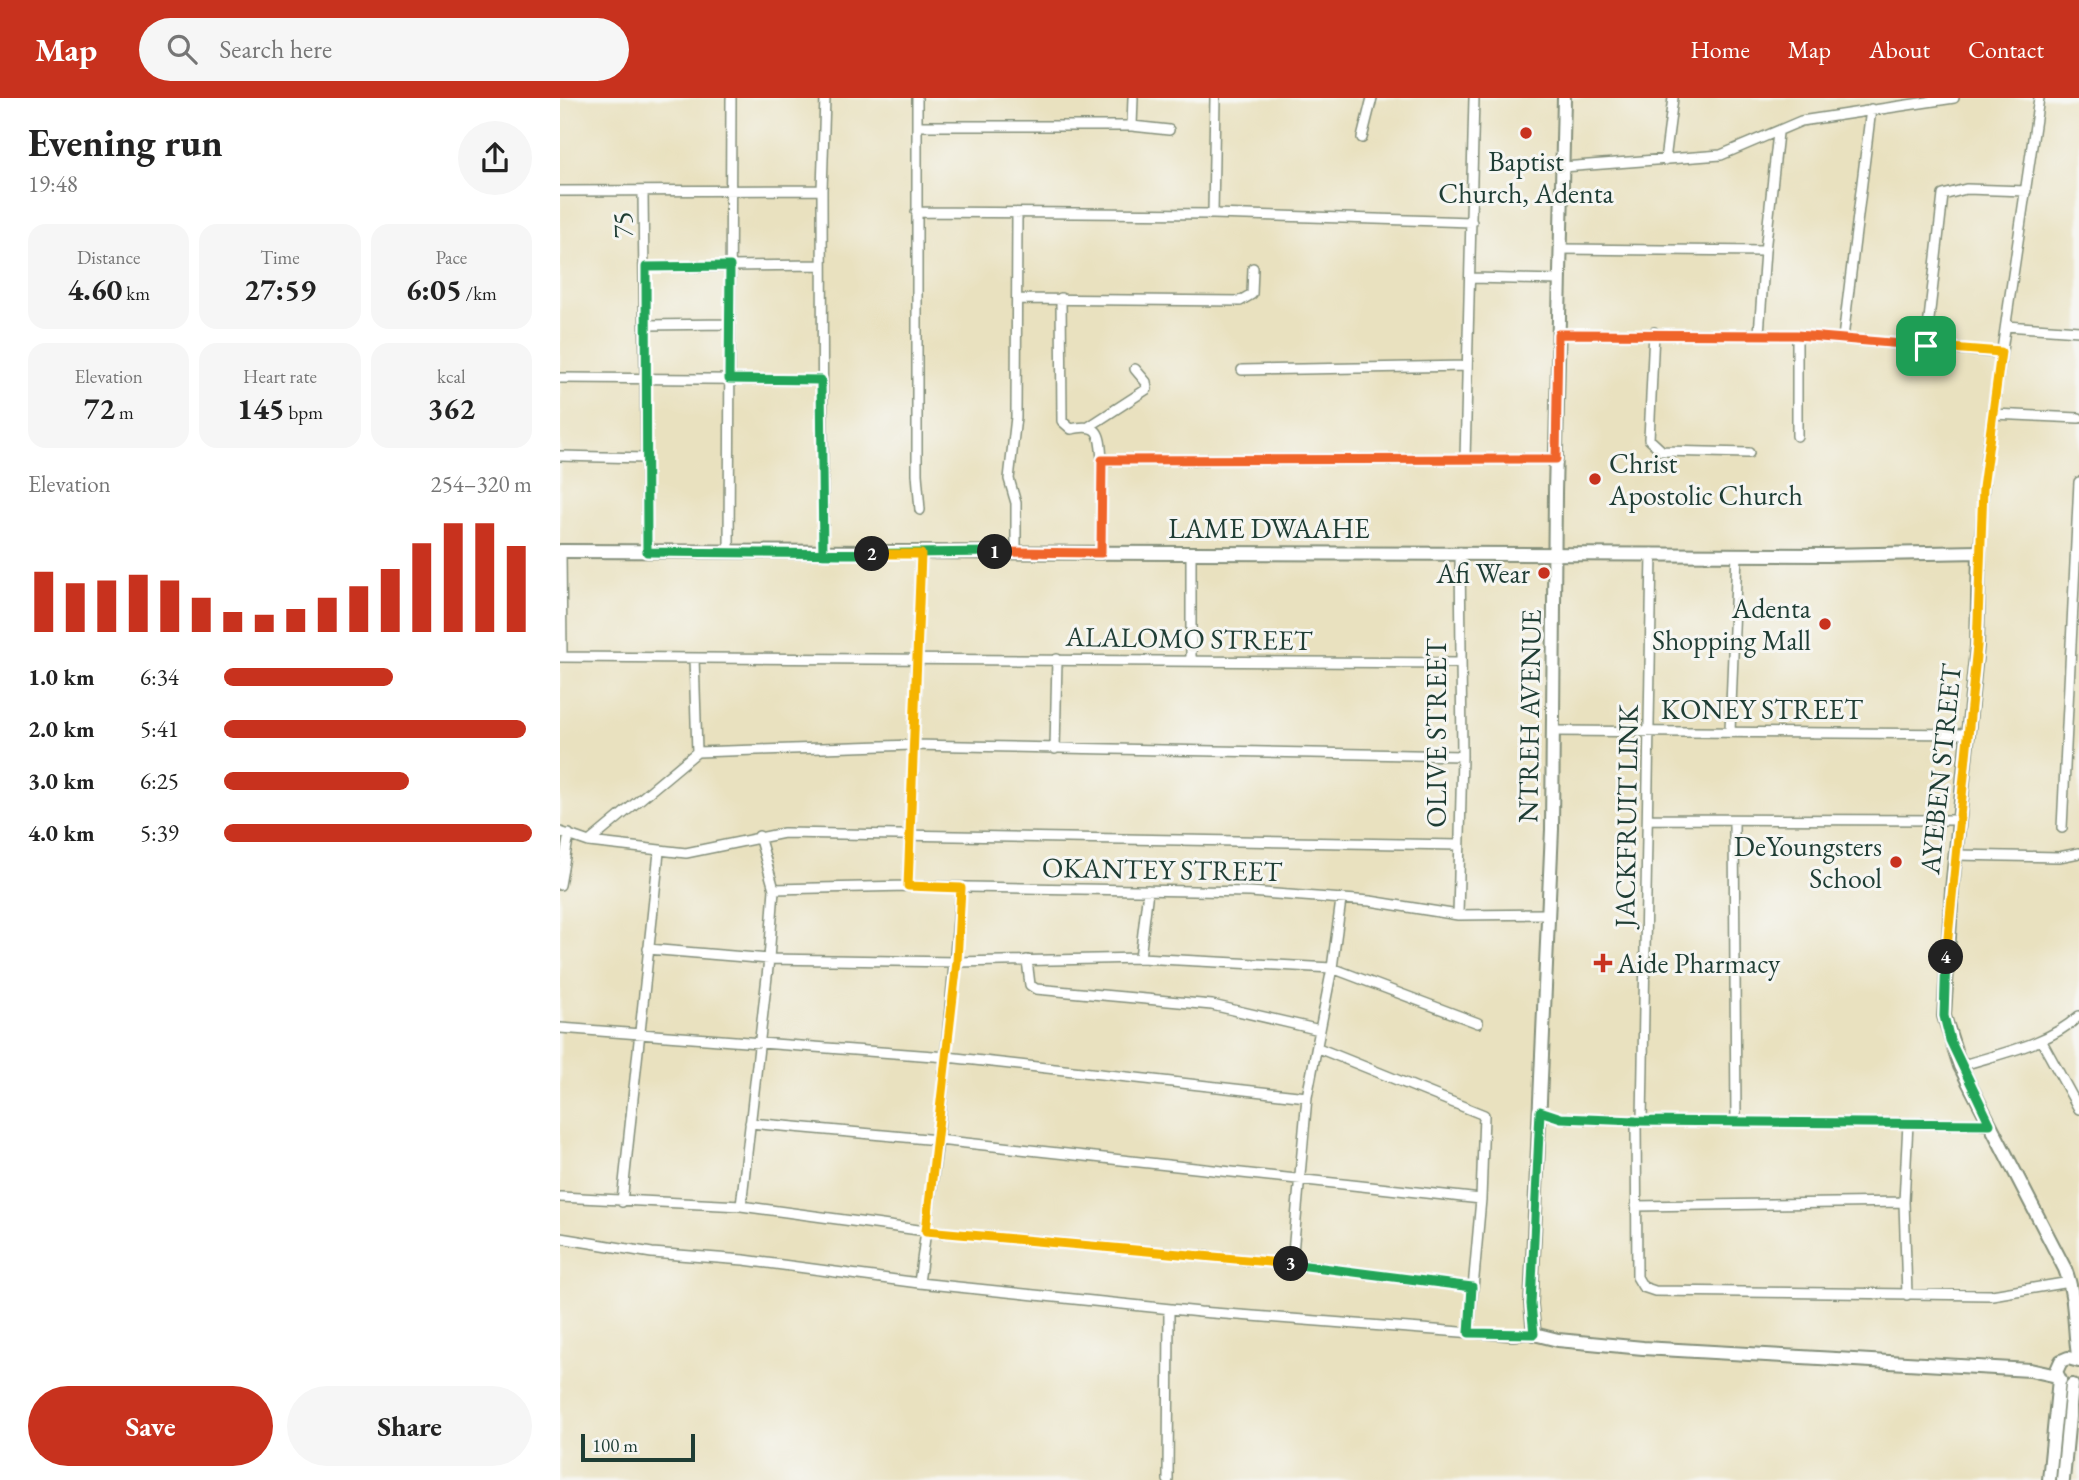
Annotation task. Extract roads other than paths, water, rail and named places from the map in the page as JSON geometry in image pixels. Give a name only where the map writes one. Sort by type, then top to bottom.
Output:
[{"type":"street","points":[[729,553],[731,98]]},
{"type":"street","points":[[823,554],[821,380],[825,98]]},
{"type":"street","points":[[917,98],[917,474],[920,510]]},
{"type":"street","points":[[1132,126],[1133,98]]},
{"type":"street","points":[[1213,214],[1215,98]]},
{"type":"street","points":[[1362,138],[1372,98]]},
{"type":"street","points":[[1465,458],[1472,278],[1474,98]]},
{"type":"street","name":"NTREH AVENUE","points":[[1534,1334],[1531,1304],[1554,731],[1556,459],[1564,98]]},
{"type":"street","points":[[1665,160],[1673,98]]},
{"type":"street","points":[[1563,167],[1721,155],[1801,121],[1954,98]]},
{"type":"street","points":[[1979,552],[2001,352],[2039,98]]},
{"type":"street","points":[[1843,338],[1871,109]]},
{"type":"street","points":[[917,127],[1132,126],[1169,130]]},
{"type":"street","points":[[1759,334],[1778,133]]},
{"type":"street","points":[[1926,346],[1943,195],[1948,191],[1966,188],[2026,191]]},
{"type":"street","points":[[560,191],[822,190]]},
{"type":"street","name":"75","points":[[643,191],[646,267],[647,552]]},
{"type":"street","points":[[916,212],[1213,214],[1472,222]]},
{"type":"street","points":[[1016,552],[1016,503],[1011,489],[1009,466],[1016,418],[1017,213]]},
{"type":"street","points":[[1560,249],[1765,251]]},
{"type":"street","points":[[646,267],[822,265]]},
{"type":"street","points":[[1017,299],[1240,301],[1252,294],[1253,268]]},
{"type":"street","points":[[1472,278],[1560,281]]},
{"type":"street","points":[[1060,298],[1062,421],[1071,429],[1090,426],[1147,390],[1146,382],[1135,369]]},
{"type":"street","points":[[646,325],[730,324]]},
{"type":"street","points":[[2006,326],[2079,331]]},
{"type":"street","points":[[1558,334],[1654,332],[1797,335],[2001,352]]},
{"type":"street","points":[[1654,332],[1649,439],[1653,445],[1662,451],[1749,453]]},
{"type":"street","points":[[1797,335],[1797,436]]},
{"type":"street","points":[[1242,370],[1467,366]]},
{"type":"street","points":[[560,378],[821,380]]},
{"type":"street","points":[[1993,414],[2079,418]]},
{"type":"street","points":[[1090,426],[1096,429],[1100,439],[1102,460],[1101,553]]},
{"type":"street","points":[[560,456],[645,458]]},
{"type":"street","points":[[1102,460],[1556,459]]},
{"type":"street","points":[[2062,828],[2079,482]]},
{"type":"street","points":[[561,551],[561,657]]},
{"type":"street","name":"LAME DWAAHE","points":[[561,551],[823,554],[1979,552]]},
{"type":"street","name":"OLIVE STREET","points":[[1458,915],[1462,755],[1460,552]]},
{"type":"street","name":"AYEBEN STREET","points":[[1979,552],[1977,646],[1959,820],[1944,1016],[1960,1066],[2070,1282],[2077,1303],[2078,1351]]},
{"type":"street","points":[[1191,553],[1191,660]]},
{"type":"street","name":"JACKFRUIT LINK","points":[[1653,553],[1649,819],[1636,1206],[1637,1277],[1643,1287],[1655,1291],[1907,1295]]},
{"type":"street","points":[[908,886],[921,554]]},
{"type":"street","points":[[1730,731],[1737,554]]},
{"type":"street","name":"ALALOMO STREET","points":[[561,657],[917,657],[1460,663]]},
{"type":"street","points":[[694,658],[697,752]]},
{"type":"street","points":[[1055,749],[1057,659]]},
{"type":"street","name":"KONEY STREET","points":[[1554,731],[1969,734]]},
{"type":"street","points":[[589,842],[697,752],[913,745],[1462,755]]},
{"type":"street","points":[[1649,819],[1959,820]]},
{"type":"street","points":[[1734,821],[1736,1121]]},
{"type":"street","points":[[560,886],[565,833],[589,842],[659,852],[705,850],[759,836],[785,833],[1458,845]]},
{"type":"street","points":[[741,1206],[757,1041],[769,959],[774,889],[759,836]]},
{"type":"street","points":[[622,1202],[642,1035],[659,852]]},
{"type":"street","points":[[1956,855],[2059,857],[2079,853]]},
{"type":"street","name":"OKANTEY STREET","points":[[774,889],[908,886],[1250,892],[1370,901],[1458,915],[1548,914]]},
{"type":"street","points":[[919,1283],[947,1057],[957,962],[961,888]]},
{"type":"street","points":[[1140,958],[1148,890]]},
{"type":"street","points":[[1292,1264],[1307,1097],[1332,968],[1340,900]]},
{"type":"street","points":[[648,949],[769,959],[957,962],[1140,958],[1332,968],[1478,1023]]},
{"type":"street","points":[[1027,960],[1030,985],[1036,989],[1212,1005],[1320,1030]]},
{"type":"street","points":[[1960,1066],[2041,1040],[2066,1028],[2079,1016]]},
{"type":"street","points":[[560,1028],[947,1057],[1307,1097]]},
{"type":"street","points":[[2066,1028],[2079,1031]]},
{"type":"street","points":[[2041,1040],[2079,1109]]},
{"type":"street","points":[[1318,1048],[1484,1115],[1482,1199],[1469,1333]]},
{"type":"street","points":[[1540,1111],[1561,1118],[1639,1121],[1990,1124]]},
{"type":"street","points":[[750,1123],[938,1140],[1482,1199]]},
{"type":"street","points":[[1908,1123],[1905,1202],[1907,1295],[1992,1295],[2070,1282]]},
{"type":"street","points":[[560,1197],[741,1206],[926,1231],[1292,1264],[1472,1287]]},
{"type":"street","points":[[1636,1206],[1905,1202]]},
{"type":"street","points":[[560,1238],[652,1253],[744,1260],[919,1283],[1169,1309],[1469,1333],[1534,1334],[1545,1338],[1643,1348],[2060,1370],[2076,1384],[2063,1480]]},
{"type":"street","points":[[1168,1480],[1169,1309]]},
{"type":"street","points":[[2060,1370],[2078,1351]]},
{"type":"street","points":[[2049,1480],[2060,1370],[2078,1351]]},
{"type":"place","name":"Baptist Church, Adenta","points":[[1526,133]]},
{"type":"place","name":"Christ Apostolic Church","points":[[1595,479]]},
{"type":"place","name":"Afi Wear","points":[[1544,573]]},
{"type":"place","name":"Adenta Shopping Mall","points":[[1825,624]]},
{"type":"place","name":"DeYoungsters School","points":[[1896,862]]},
{"type":"place","name":"Aide Pharmacy","points":[[1603,963]]}]
